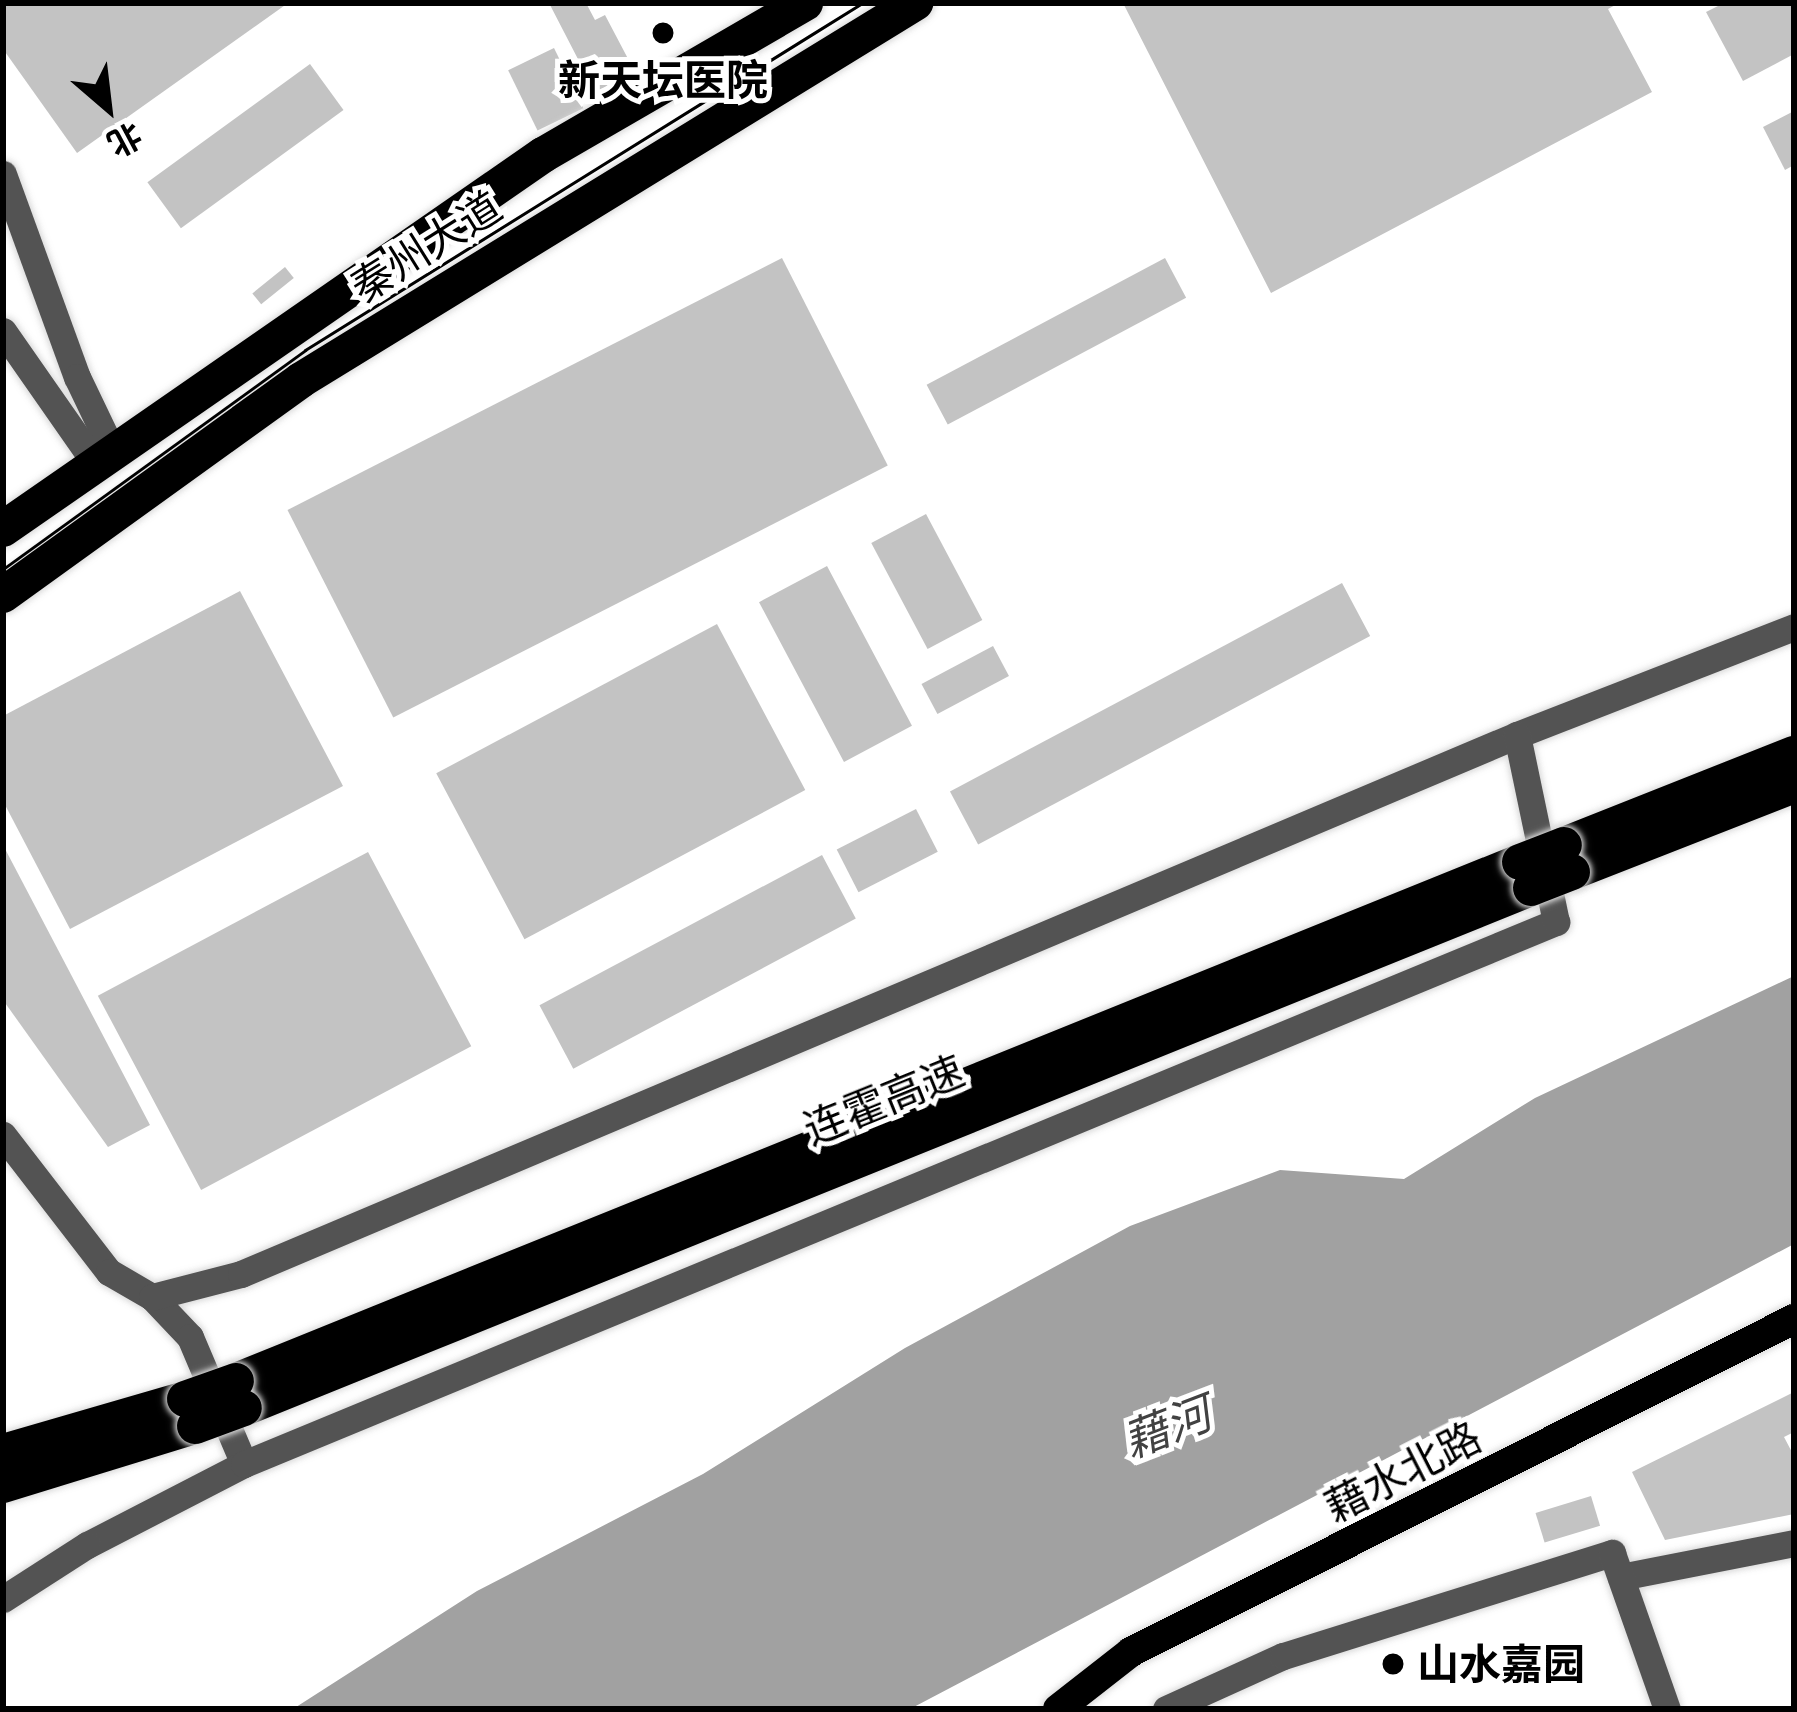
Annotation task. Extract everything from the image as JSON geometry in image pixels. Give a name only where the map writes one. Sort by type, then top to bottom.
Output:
[{"type":"highway","name":"秦州大道","points":[[3,529],[543,155],[806,3]]},
{"type":"highway","name":"秦州大道","points":[[3,595],[302,380],[915,3]]},
{"type":"highway","name":"连霍高速","points":[[1568,859],[1794,754]]},
{"type":"highway","name":"连霍高速","points":[[3,1485],[240,1394],[1525,875],[1794,785]]},
{"type":"highway","name":"连霍高速","points":[[3,1452],[190,1413]]},
{"type":"main road","name":"藉水北路","points":[[1058,1709],[1131,1652],[1794,1319]]},
{"type":"main road","name":"藉水北路","points":[[1084,1709],[1138,1668],[1794,1332]]},
{"type":"street","points":[[3,173],[104,456]]},
{"type":"street","points":[[3,331],[104,456]]},
{"type":"street","points":[[152,1297],[241,1274],[1517,735],[1794,627]]},
{"type":"street","points":[[3,1599],[87,1545],[272,1446],[1556,922],[1517,735]]},
{"type":"street","points":[[3,1135],[109,1272],[152,1297],[190,1337],[244,1464]]},
{"type":"street","points":[[1166,1709],[1283,1656],[1616,1565],[1794,1544]]},
{"type":"street","points":[[1616,1565],[1667,1709]]},
{"type":"water","name":"藉河","points":[[1794,976],[1794,1244],[910,1709],[293,1709],[477,1591],[703,1474],[905,1348],[1130,1226],[1280,1170],[1404,1179],[1535,1098]]},
{"type":"building","points":[[3,3],[288,3],[77,153],[3,49]]},
{"type":"building","points":[[549,3],[586,3],[595,20],[605,15],[635,72],[595,92]]},
{"type":"building","points":[[1123,3],[1619,3],[1608,9],[1652,92],[1271,293]]},
{"type":"building","points":[[1724,3],[1794,3],[1794,54],[1743,81],[1706,12]]},
{"type":"building","points":[[554,48],[583,108],[538,131],[508,70]]},
{"type":"building","points":[[310,64],[344,110],[181,228],[147,182]]},
{"type":"building","points":[[1794,111],[1794,165],[1785,170],[1763,127]]},
{"type":"building","points":[[782,258],[888,466],[393,718],[287,510]]},
{"type":"building","points":[[1165,258],[1186,298],[948,424],[927,385]]},
{"type":"building","points":[[285,267],[294,278],[261,304],[252,293]]},
{"type":"building","points":[[926,514],[982,620],[928,649],[871,543]]},
{"type":"building","points":[[827,566],[912,726],[844,762],[759,602]]},
{"type":"building","points":[[1342,583],[1370,636],[978,844],[950,791]]},
{"type":"building","points":[[240,591],[343,786],[70,929],[3,801],[3,716]]},
{"type":"building","points":[[717,624],[805,790],[524,939],[436,773]]},
{"type":"building","points":[[993,646],[1009,676],[937,714],[921,684]]},
{"type":"building","points":[[916,809],[938,852],[858,892],[837,849]]},
{"type":"building","points":[[3,845],[150,1125],[108,1147],[3,1000]]},
{"type":"building","points":[[368,852],[471,1046],[201,1190],[98,996]]},
{"type":"building","points":[[822,855],[856,919],[573,1069],[539,1005]]},
{"type":"building","points":[[1794,1392],[1794,1432],[1784,1437],[1794,1456],[1794,1514],[1665,1540],[1632,1472]]},
{"type":"building","points":[[1591,1496],[1600,1526],[1545,1543],[1536,1513]]},
{"type":"tram line","points":[[3,569],[305,350],[862,3]]},
{"type":"place","name":"新天坛医院","points":[[663,33]]},
{"type":"place","name":"山水嘉园","points":[[1393,1664]]}]
